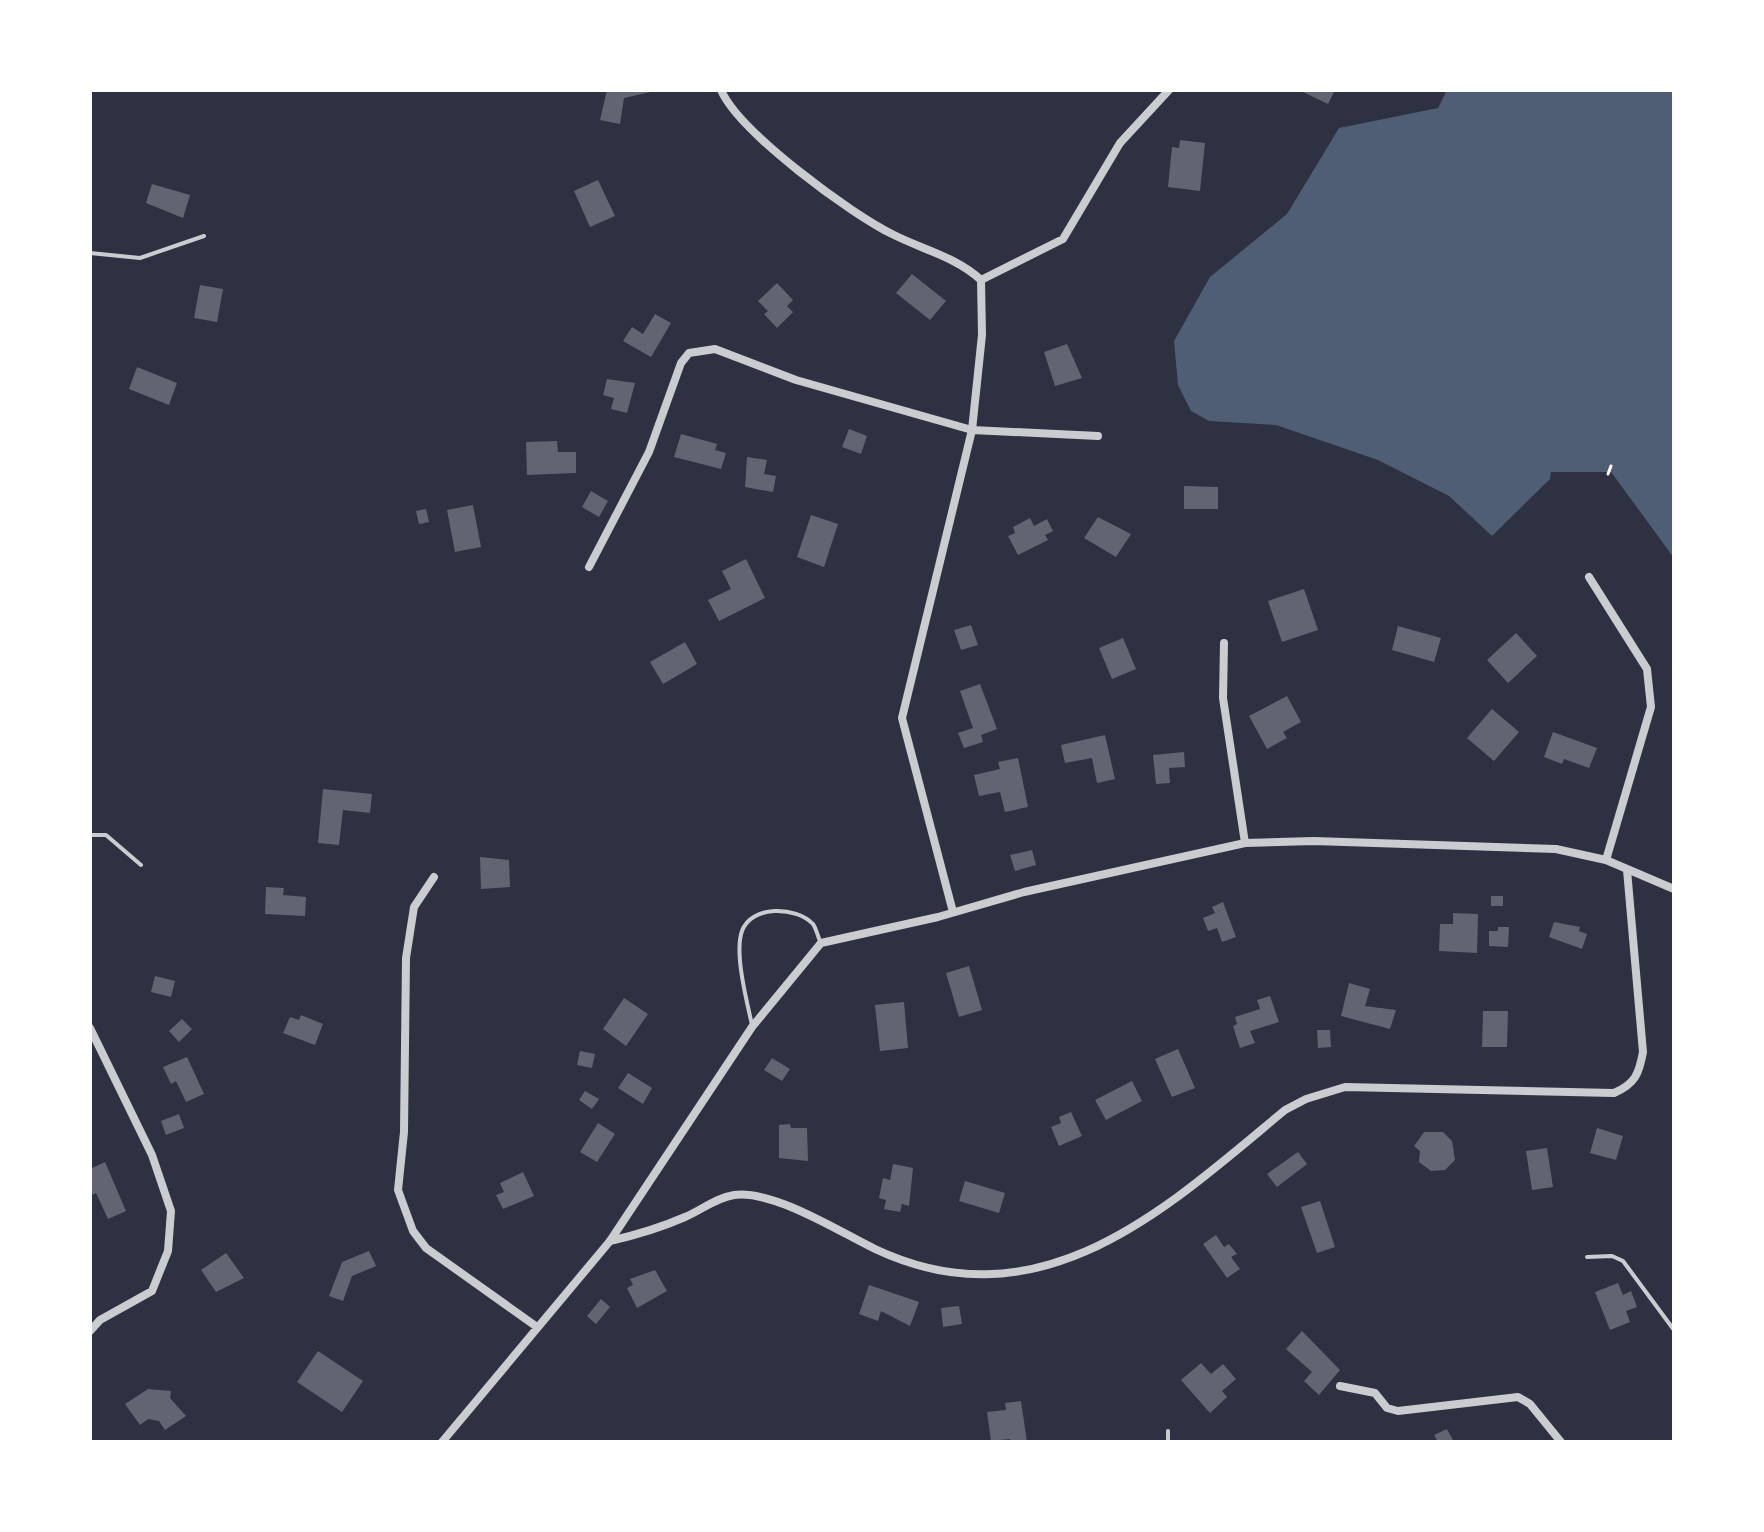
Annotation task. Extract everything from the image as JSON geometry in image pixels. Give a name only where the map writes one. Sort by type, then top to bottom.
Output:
[{"type":"street","points":[[721,90],[727,105],[758,137],[808,177],[891,234],[965,265],[981,280],[982,335],[972,430],[902,718],[953,912]]},
{"type":"street","points":[[981,280],[1063,239],[1120,143],[1169,90]]},
{"type":"street","points":[[589,567],[649,452],[681,363],[689,353],[700,348],[736,354],[796,380],[972,430],[1098,436]]},
{"type":"street","points":[[1589,577],[1647,669],[1651,707],[1606,860]]},
{"type":"street","points":[[1224,643],[1223,698],[1245,843]]},
{"type":"street","points":[[442,1442],[610,1241],[752,1027],[821,943],[1024,892],[1245,843],[1314,841],[1556,849],[1606,860],[1674,889]]},
{"type":"street","points":[[610,1241],[657,1229],[713,1201],[735,1195],[764,1196],[908,1261],[982,1273],[1024,1271],[1083,1254],[1146,1222],[1285,1110],[1306,1099],[1345,1087],[1614,1093],[1628,1087],[1639,1075],[1643,1052],[1627,870]]},
{"type":"street","points":[[434,877],[414,907],[406,958],[404,1132],[398,1190],[413,1231],[426,1248],[537,1327]]},
{"type":"street","points":[[90,1028],[152,1155],[171,1211],[168,1251],[152,1291],[100,1320],[90,1331]]},
{"type":"street","points":[[1340,1386],[1370,1391],[1387,1408],[1398,1411],[1518,1397],[1530,1404],[1561,1442]]},
{"type":"lane","points":[[90,253],[140,258],[204,236]]},
{"type":"lane","points":[[90,835],[106,835],[141,865]]},
{"type":"lane","points":[[752,1027],[745,995],[742,932],[753,917],[771,911],[793,914],[813,924],[821,943]]},
{"type":"lane","points":[[1587,1257],[1612,1256],[1623,1261],[1674,1330]]},
{"type":"lane","points":[[1168,1431],[1168,1442]]},
{"type":"path","points":[[1608,474],[1611,466]]},
{"type":"water","points":[[1447,90],[1674,90],[1674,558],[1611,472],[1551,472],[1550,479],[1492,536],[1449,496],[1378,460],[1276,425],[1209,421],[1191,411],[1178,385],[1174,341],[1210,277],[1287,214],[1339,128],[1438,108]]},
{"type":"building","points":[[607,90],[655,91],[624,98],[620,124],[600,120]]},
{"type":"building","points":[[1299,90],[1335,90],[1328,104]]},
{"type":"building","points":[[1180,140],[1205,143],[1200,191],[1168,187],[1172,147],[1179,148]]},
{"type":"building","points":[[598,180],[615,216],[590,227],[574,191]]},
{"type":"building","points":[[152,184],[190,195],[183,218],[146,203]]},
{"type":"building","points":[[912,274],[946,301],[930,320],[896,293]]},
{"type":"building","points":[[777,283],[793,300],[787,306],[793,312],[777,328],[764,314],[768,311],[758,301]]},
{"type":"building","points":[[200,285],[223,289],[217,322],[194,318]]},
{"type":"building","points":[[655,314],[671,323],[651,357],[623,341],[632,327],[643,334]]},
{"type":"building","points":[[1067,344],[1082,378],[1055,386],[1044,352]]},
{"type":"building","points":[[137,367],[177,383],[169,405],[129,389]]},
{"type":"building","points":[[607,379],[635,383],[627,413],[611,409],[614,398],[603,395]]},
{"type":"building","points":[[849,429],[867,436],[861,454],[842,447]]},
{"type":"building","points":[[681,434],[717,444],[715,450],[726,453],[721,469],[674,457]]},
{"type":"building","points":[[557,441],[558,452],[576,452],[576,473],[527,475],[526,442]]},
{"type":"building","points":[[747,457],[767,460],[764,474],[776,476],[773,492],[745,487]]},
{"type":"building","points":[[1184,486],[1218,487],[1218,509],[1184,509]]},
{"type":"building","points":[[591,491],[608,501],[599,517],[582,507]]},
{"type":"building","points":[[473,505],[481,547],[455,552],[447,510]]},
{"type":"building","points":[[426,509],[429,522],[419,524],[416,511]]},
{"type":"building","points":[[811,515],[838,524],[824,567],[797,557]]},
{"type":"building","points":[[1098,517],[1131,534],[1116,557],[1084,538]]},
{"type":"building","points":[[1030,518],[1034,526],[1047,519],[1053,531],[1045,535],[1048,540],[1018,555],[1008,536],[1015,533],[1013,527]]},
{"type":"building","points":[[746,559],[765,598],[719,621],[708,600],[731,589],[722,571]]},
{"type":"building","points":[[1304,589],[1318,630],[1282,642],[1268,601]]},
{"type":"building","points":[[971,625],[978,645],[961,650],[954,630]]},
{"type":"building","points":[[1398,626],[1441,638],[1434,662],[1392,650]]},
{"type":"building","points":[[1516,633],[1537,656],[1508,683],[1487,660]]},
{"type":"building","points":[[1123,638],[1136,669],[1112,679],[1099,648]]},
{"type":"building","points":[[685,642],[697,664],[663,684],[650,662]]},
{"type":"building","points":[[980,684],[997,729],[981,735],[983,742],[964,748],[958,733],[973,728],[960,691]]},
{"type":"building","points":[[1287,696],[1301,722],[1283,732],[1287,738],[1267,749],[1249,716]]},
{"type":"building","points":[[1492,709],[1519,732],[1494,761],[1467,738]]},
{"type":"building","points":[[1553,732],[1597,748],[1589,768],[1564,759],[1562,764],[1544,757]]},
{"type":"building","points":[[1105,735],[1115,779],[1097,783],[1092,758],[1065,763],[1061,745]]},
{"type":"building","points":[[1184,752],[1185,767],[1169,768],[1170,783],[1156,784],[1153,755]]},
{"type":"building","points":[[1018,758],[1028,807],[1005,812],[1000,792],[979,796],[974,775],[1000,769],[998,762]]},
{"type":"building","points":[[323,789],[372,794],[370,813],[343,810],[339,845],[318,843]]},
{"type":"building","points":[[1032,850],[1036,865],[1015,871],[1010,855]]},
{"type":"building","points":[[480,857],[509,860],[510,887],[481,889]]},
{"type":"building","points":[[266,887],[284,888],[283,895],[306,897],[305,916],[265,914]]},
{"type":"building","points":[[1491,896],[1503,896],[1503,906],[1491,906]]},
{"type":"building","points":[[1223,902],[1236,937],[1222,942],[1217,928],[1208,931],[1203,918],[1215,913],[1212,907]]},
{"type":"building","points":[[1453,913],[1478,914],[1477,953],[1439,951],[1440,924],[1453,924]]},
{"type":"building","points":[[1554,922],[1580,927],[1579,931],[1587,934],[1582,949],[1549,937]]},
{"type":"building","points":[[1498,927],[1509,927],[1508,947],[1489,946],[1489,931],[1498,931]]},
{"type":"building","points":[[969,966],[982,1010],[959,1017],[946,973]]},
{"type":"building","points":[[155,976],[175,981],[171,997],[151,992]]},
{"type":"building","points":[[1349,983],[1370,989],[1365,1006],[1396,1010],[1390,1029],[1341,1016]]},
{"type":"building","points":[[1270,996],[1279,1022],[1250,1031],[1255,1043],[1240,1048],[1233,1026],[1237,1024],[1235,1017],[1260,1009],[1257,1000]]},
{"type":"building","points":[[624,998],[648,1014],[626,1046],[603,1029]]},
{"type":"building","points":[[904,1002],[908,1048],[880,1051],[875,1005]]},
{"type":"building","points":[[1483,1011],[1508,1011],[1507,1047],[1482,1047]]},
{"type":"building","points":[[301,1015],[323,1024],[315,1045],[283,1033],[290,1017],[299,1020]]},
{"type":"building","points":[[182,1019],[192,1029],[179,1042],[169,1031]]},
{"type":"building","points":[[1317,1030],[1330,1030],[1331,1047],[1318,1048]]},
{"type":"building","points":[[1178,1049],[1195,1088],[1172,1097],[1155,1059]]},
{"type":"building","points":[[580,1051],[595,1054],[592,1068],[577,1065]]},
{"type":"building","points":[[187,1057],[204,1094],[186,1102],[176,1081],[171,1084],[163,1067]]},
{"type":"building","points":[[772,1058],[790,1069],[782,1081],[764,1070]]},
{"type":"building","points":[[628,1073],[652,1088],[643,1104],[618,1088]]},
{"type":"building","points":[[1132,1081],[1142,1101],[1106,1120],[1095,1100]]},
{"type":"building","points":[[585,1091],[599,1099],[592,1109],[579,1100]]},
{"type":"building","points":[[1071,1112],[1082,1136],[1059,1146],[1051,1127],[1061,1123],[1059,1117]]},
{"type":"building","points":[[179,1114],[184,1128],[166,1135],[161,1121]]},
{"type":"building","points":[[598,1123],[615,1134],[597,1162],[580,1152]]},
{"type":"building","points":[[790,1124],[791,1128],[807,1128],[808,1161],[779,1158],[779,1125]]},
{"type":"building","points":[[1597,1128],[1623,1136],[1616,1160],[1590,1153]]},
{"type":"building","points":[[1424,1132],[1443,1132],[1452,1141],[1455,1160],[1445,1170],[1431,1171],[1419,1162],[1420,1151],[1414,1146]]},
{"type":"building","points":[[1547,1148],[1553,1187],[1532,1190],[1526,1151]]},
{"type":"building","points":[[1298,1152],[1307,1164],[1277,1187],[1267,1174]]},
{"type":"building","points":[[105,1162],[126,1211],[108,1219],[96,1193],[90,1196],[90,1169]]},
{"type":"building","points":[[893,1164],[913,1168],[909,1206],[902,1204],[900,1212],[884,1209],[886,1200],[879,1198],[883,1178],[890,1180]]},
{"type":"building","points":[[523,1172],[534,1196],[503,1209],[496,1195],[504,1192],[500,1183]]},
{"type":"building","points":[[965,1181],[1005,1193],[999,1213],[959,1201]]},
{"type":"building","points":[[1320,1201],[1335,1247],[1317,1253],[1301,1207]]},
{"type":"building","points":[[1216,1235],[1224,1247],[1229,1244],[1237,1254],[1231,1257],[1240,1269],[1227,1278],[1203,1244]]},
{"type":"building","points":[[369,1251],[376,1266],[352,1276],[343,1301],[329,1296],[342,1262]]},
{"type":"building","points":[[226,1253],[244,1278],[216,1292],[201,1270]]},
{"type":"building","points":[[655,1270],[667,1291],[637,1308],[627,1288],[633,1285],[630,1279]]},
{"type":"building","points":[[1618,1283],[1623,1295],[1631,1291],[1637,1307],[1626,1311],[1630,1322],[1610,1330],[1595,1292]]},
{"type":"building","points":[[869,1285],[919,1302],[910,1326],[881,1311],[878,1321],[859,1314]]},
{"type":"building","points":[[601,1299],[610,1307],[596,1324],[587,1316]]},
{"type":"building","points":[[959,1306],[962,1324],[943,1327],[941,1308]]},
{"type":"building","points":[[1302,1331],[1340,1370],[1319,1395],[1304,1381],[1312,1372],[1286,1349]]},
{"type":"building","points":[[318,1351],[363,1381],[342,1412],[297,1382]]},
{"type":"building","points":[[1201,1363],[1211,1374],[1223,1364],[1236,1379],[1222,1391],[1227,1397],[1210,1413],[1181,1380]]},
{"type":"building","points":[[148,1389],[171,1391],[170,1398],[186,1416],[165,1430],[159,1421],[148,1419],[140,1425],[125,1404]]},
{"type":"building","points":[[1021,1401],[1027,1442],[1010,1442],[1010,1439],[991,1441],[987,1412],[1006,1410],[1005,1403]]},
{"type":"building","points":[[1447,1429],[1454,1442],[1438,1442],[1434,1435]]}]
